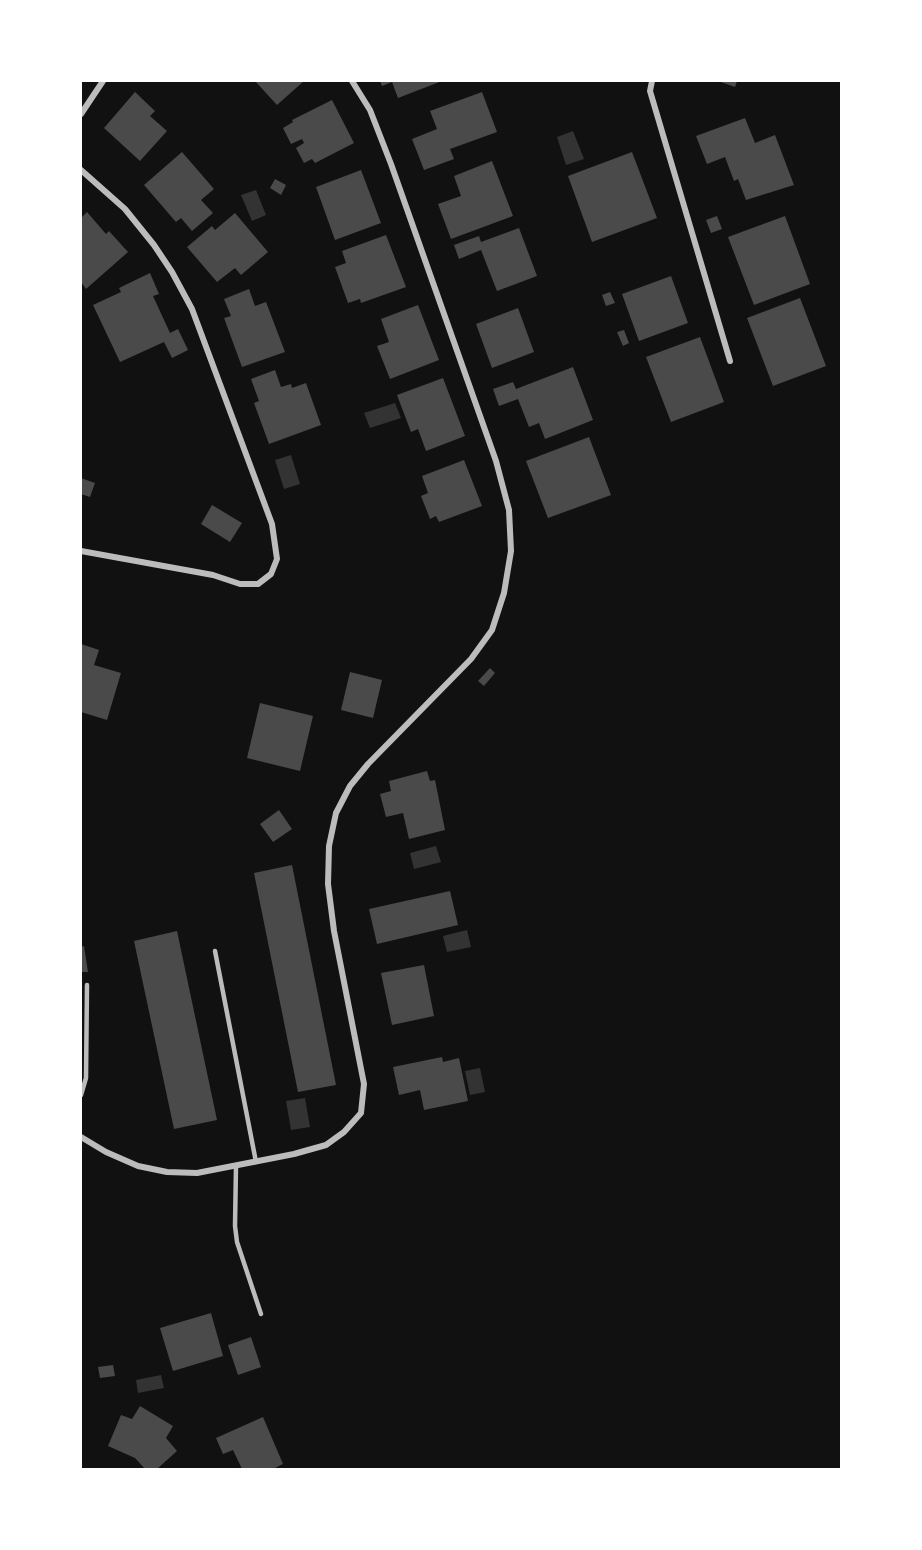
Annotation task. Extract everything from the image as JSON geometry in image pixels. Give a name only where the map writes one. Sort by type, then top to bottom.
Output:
[{"type":"street","points":[[81,114],[103,81]]},
{"type":"street","points":[[81,1137],[127,1161],[167,1172],[196,1173],[294,1154],[326,1145],[344,1132],[361,1113],[364,1084],[334,931],[328,884],[329,846],[336,813],[350,786],[368,764],[471,659],[492,630],[504,593],[511,550],[509,510],[496,461],[391,164],[370,110],[352,81]]},
{"type":"street","points":[[652,81],[650,91],[730,361]]},
{"type":"street","points":[[81,170],[125,209],[147,236],[172,272],[192,309],[272,524],[277,559],[271,574],[258,584],[240,584],[213,575],[81,551]]},
{"type":"lane","points":[[214,951],[256,1162]]},
{"type":"lane","points":[[81,1095],[86,1078],[87,985]]},
{"type":"lane","points":[[236,1166],[237,1242],[261,1314]]},
{"type":"shaded area","points":[[573,131],[584,159],[566,165],[557,137]]},
{"type":"shaded area","points":[[256,190],[266,215],[252,221],[241,195]]},
{"type":"shaded area","points":[[395,403],[401,418],[370,428],[364,413]]},
{"type":"shaded area","points":[[291,455],[300,484],[284,489],[275,460]]},
{"type":"shaded area","points":[[436,846],[441,862],[414,869],[410,853]]},
{"type":"shaded area","points":[[467,930],[471,947],[447,952],[443,936]]},
{"type":"shaded area","points":[[480,1068],[485,1092],[470,1095],[465,1071]]},
{"type":"shaded area","points":[[305,1098],[310,1127],[291,1130],[286,1101]]},
{"type":"shaded area","points":[[161,1375],[164,1388],[138,1393],[136,1380]]},
{"type":"building","points":[[255,81],[304,81],[277,105]]},
{"type":"building","points":[[380,81],[442,81],[398,98],[392,82],[382,86]]},
{"type":"building","points":[[718,81],[737,81],[735,87]]},
{"type":"building","points":[[135,92],[155,111],[150,116],[167,131],[140,161],[104,128]]},
{"type":"building","points":[[482,92],[497,132],[450,149],[454,159],[424,170],[412,139],[437,129],[430,111]]},
{"type":"building","points":[[332,100],[354,143],[315,163],[312,159],[304,163],[296,148],[304,143],[302,139],[291,144],[283,128],[293,122],[292,120]]},
{"type":"building","points":[[745,118],[755,143],[775,135],[794,185],[746,200],[738,179],[734,181],[725,157],[707,164],[696,136]]},
{"type":"building","points":[[182,152],[214,189],[201,200],[213,213],[192,231],[181,218],[176,222],[144,185]]},
{"type":"building","points":[[632,152],[657,218],[592,242],[568,176]]},
{"type":"building","points":[[492,161],[513,216],[451,239],[438,204],[461,196],[454,176]]},
{"type":"building","points":[[361,170],[381,223],[335,240],[316,187]]},
{"type":"building","points":[[275,179],[286,185],[281,195],[270,188]]},
{"type":"building","points":[[87,212],[106,234],[109,231],[128,252],[86,289],[81,282],[81,218]]},
{"type":"building","points":[[235,213],[268,252],[241,275],[235,268],[217,282],[187,247],[212,226],[215,230]]},
{"type":"building","points":[[717,216],[722,229],[711,233],[706,220]]},
{"type":"building","points":[[785,216],[810,284],[754,305],[728,237]]},
{"type":"building","points":[[519,228],[537,276],[497,291],[481,250],[459,259],[454,245],[479,236],[481,242]]},
{"type":"building","points":[[386,235],[406,287],[361,303],[360,299],[348,303],[335,267],[346,263],[342,251]]},
{"type":"building","points":[[150,273],[159,294],[153,296],[170,333],[178,329],[188,350],[172,358],[164,342],[120,362],[93,305],[121,292],[119,288]]},
{"type":"building","points":[[671,276],[688,323],[639,341],[622,294]]},
{"type":"building","points":[[249,289],[255,306],[266,302],[285,352],[242,367],[224,318],[231,316],[224,299]]},
{"type":"building","points":[[610,292],[615,303],[606,306],[602,295]]},
{"type":"building","points":[[800,298],[826,366],[773,386],[747,318]]},
{"type":"building","points":[[418,305],[439,360],[390,379],[377,346],[389,342],[381,319]]},
{"type":"building","points":[[518,308],[534,352],[492,368],[476,324]]},
{"type":"building","points":[[624,330],[629,343],[623,346],[617,332]]},
{"type":"building","points":[[700,337],[724,402],[671,422],[646,357]]},
{"type":"building","points":[[573,367],[593,420],[545,439],[539,423],[529,427],[518,399],[499,406],[493,389],[513,382],[516,389]]},
{"type":"building","points":[[275,370],[281,387],[291,384],[292,388],[306,383],[321,425],[269,444],[254,403],[259,401],[251,379]]},
{"type":"building","points":[[443,378],[465,436],[426,451],[418,429],[411,432],[397,395]]},
{"type":"building","points":[[589,437],[611,495],[548,518],[526,461]]},
{"type":"building","points":[[464,460],[482,506],[439,522],[436,516],[430,519],[421,496],[428,493],[422,476]]},
{"type":"building","points":[[81,478],[95,483],[90,497],[81,494]]},
{"type":"building","points":[[212,505],[242,523],[230,542],[201,524]]},
{"type":"building","points":[[81,644],[99,650],[94,665],[121,673],[107,720],[81,712]]},
{"type":"building","points":[[490,668],[495,673],[484,686],[478,681]]},
{"type":"building","points":[[350,672],[382,680],[373,718],[341,710]]},
{"type":"building","points":[[260,703],[313,716],[300,771],[247,758]]},
{"type":"building","points":[[427,771],[430,781],[435,780],[445,830],[409,839],[403,813],[386,817],[380,794],[391,791],[389,781]]},
{"type":"building","points":[[279,810],[292,829],[273,842],[260,824]]},
{"type":"building","points":[[292,865],[336,1085],[298,1092],[254,873]]},
{"type":"building","points":[[450,891],[458,925],[377,944],[369,909]]},
{"type":"building","points":[[177,931],[217,1120],[174,1129],[134,941]]},
{"type":"building","points":[[84,946],[88,972],[81,972],[81,947]]},
{"type":"building","points":[[424,965],[434,1016],[392,1025],[381,973]]},
{"type":"building","points":[[442,1057],[443,1062],[459,1058],[468,1101],[424,1110],[420,1090],[399,1095],[393,1067]]},
{"type":"building","points":[[211,1313],[223,1356],[173,1371],[160,1328]]},
{"type":"building","points":[[251,1337],[261,1367],[238,1375],[228,1345]]},
{"type":"building","points":[[113,1365],[115,1376],[100,1378],[98,1367]]},
{"type":"building","points":[[140,1406],[173,1426],[166,1438],[177,1451],[157,1469],[145,1469],[135,1458],[108,1446],[121,1415],[132,1419]]},
{"type":"building","points":[[263,1417],[283,1464],[273,1469],[242,1469],[233,1450],[223,1454],[216,1438]]}]
